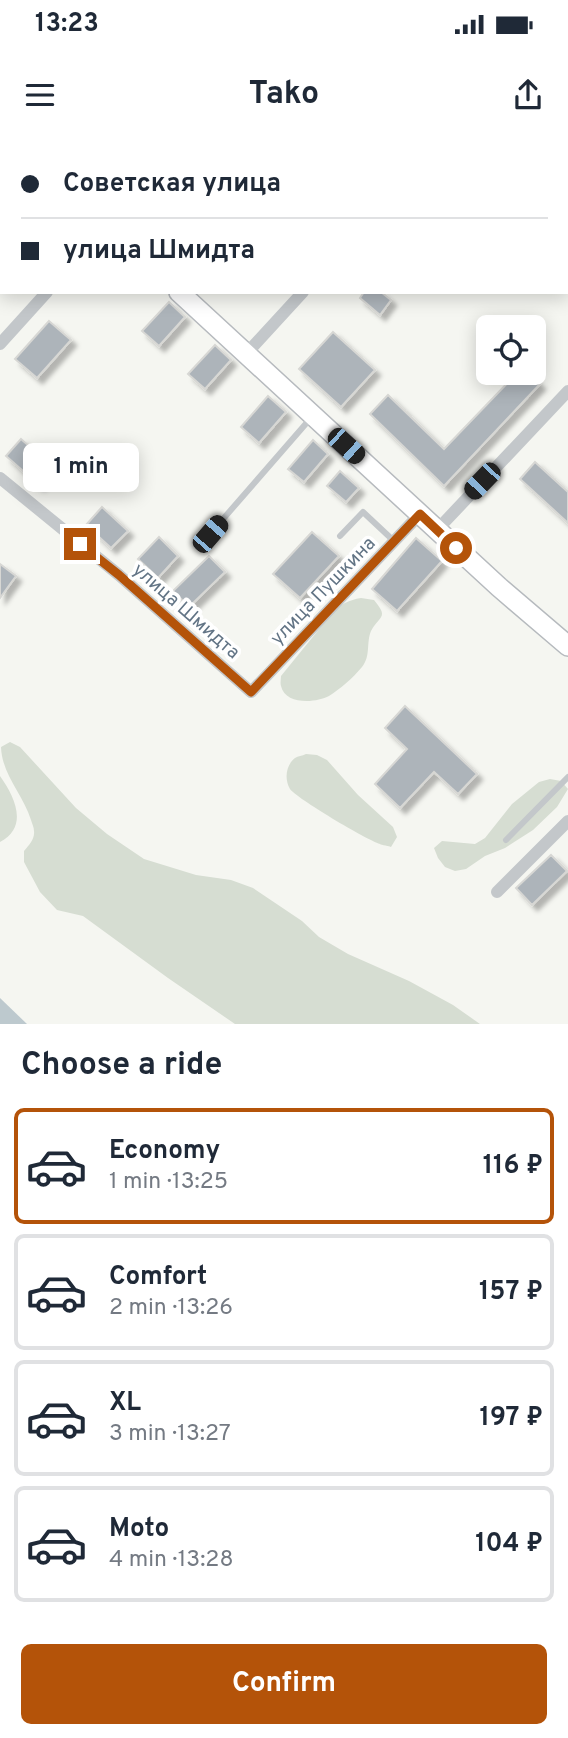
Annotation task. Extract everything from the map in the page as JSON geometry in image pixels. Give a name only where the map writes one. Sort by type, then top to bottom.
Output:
[{"type":"main road","points":[[181,294],[499,587],[568,646]]},
{"type":"street","points":[[0,344],[45,294]]},
{"type":"street","points":[[246,354],[301,294]]},
{"type":"street","points":[[437,530],[568,391]]},
{"type":"street","name":"улица Шмидта","points":[[0,478],[119,575],[251,692]]},
{"type":"street","name":"улица Пушкина","points":[[251,692],[420,514]]},
{"type":"street","points":[[497,892],[568,821]]},
{"type":"lane","points":[[210,534],[313,415]]},
{"type":"lane","points":[[340,536],[363,512],[395,542]]},
{"type":"lane","points":[[506,840],[568,777]]},
{"type":"shaded area","points":[[361,598],[374,600],[382,614],[371,631],[362,667],[329,696],[309,701],[288,697],[281,686],[281,676],[333,612],[346,603]]},
{"type":"shaded area","points":[[10,742],[20,747],[76,808],[107,834],[144,859],[253,888],[302,921],[319,937],[348,954],[409,981],[453,1005],[480,1024],[235,1024],[83,916],[57,910],[40,892],[24,862],[24,851],[33,839],[33,827],[2,757],[1,747]]},
{"type":"shaded area","points":[[306,754],[327,760],[358,795],[393,827],[397,837],[391,847],[347,827],[290,789],[288,768],[295,758]]},
{"type":"shaded area","points":[[0,776],[14,802],[17,820],[9,836],[0,842]]},
{"type":"shaded area","points":[[550,779],[561,781],[568,789],[557,807],[533,830],[466,869],[455,871],[445,867],[438,858],[434,848],[442,841],[475,844],[485,838],[512,804],[539,782]]},
{"type":"shaded area","points":[[0,998],[27,1024],[0,1024]]},
{"type":"building","points":[[363,294],[384,294],[391,300],[380,315],[360,298]]},
{"type":"building","points":[[169,302],[185,317],[159,346],[142,331]]},
{"type":"building","points":[[49,321],[71,340],[37,378],[15,359]]},
{"type":"building","points":[[333,332],[375,370],[341,407],[299,369]]},
{"type":"building","points":[[215,345],[231,360],[205,389],[188,374]]},
{"type":"building","points":[[505,385],[539,385],[444,486],[370,414],[388,395],[444,449]]},
{"type":"building","points":[[268,396],[286,412],[259,443],[241,427]]},
{"type":"building","points":[[21,439],[54,468],[39,485],[6,456]]},
{"type":"building","points":[[313,440],[328,454],[304,482],[288,469]]},
{"type":"building","points":[[535,462],[568,492],[568,523],[520,479]]},
{"type":"building","points":[[340,471],[359,488],[346,502],[327,486]]},
{"type":"building","points":[[102,507],[128,531],[111,548],[86,525]]},
{"type":"building","points":[[312,532],[339,556],[300,598],[273,574]]},
{"type":"building","points":[[159,537],[178,556],[158,578],[138,559]]},
{"type":"building","points":[[416,538],[442,561],[397,611],[372,589]]},
{"type":"building","points":[[209,556],[225,572],[189,607],[173,591]]},
{"type":"building","points":[[0,564],[16,576],[0,598]]},
{"type":"building","points":[[405,706],[477,774],[458,794],[434,772],[400,808],[375,784],[407,749],[385,728]]},
{"type":"building","points":[[551,855],[567,871],[532,905],[516,888]]},
{"type":"route","points":[[80,544],[251,692],[420,514],[456,548]]}]
